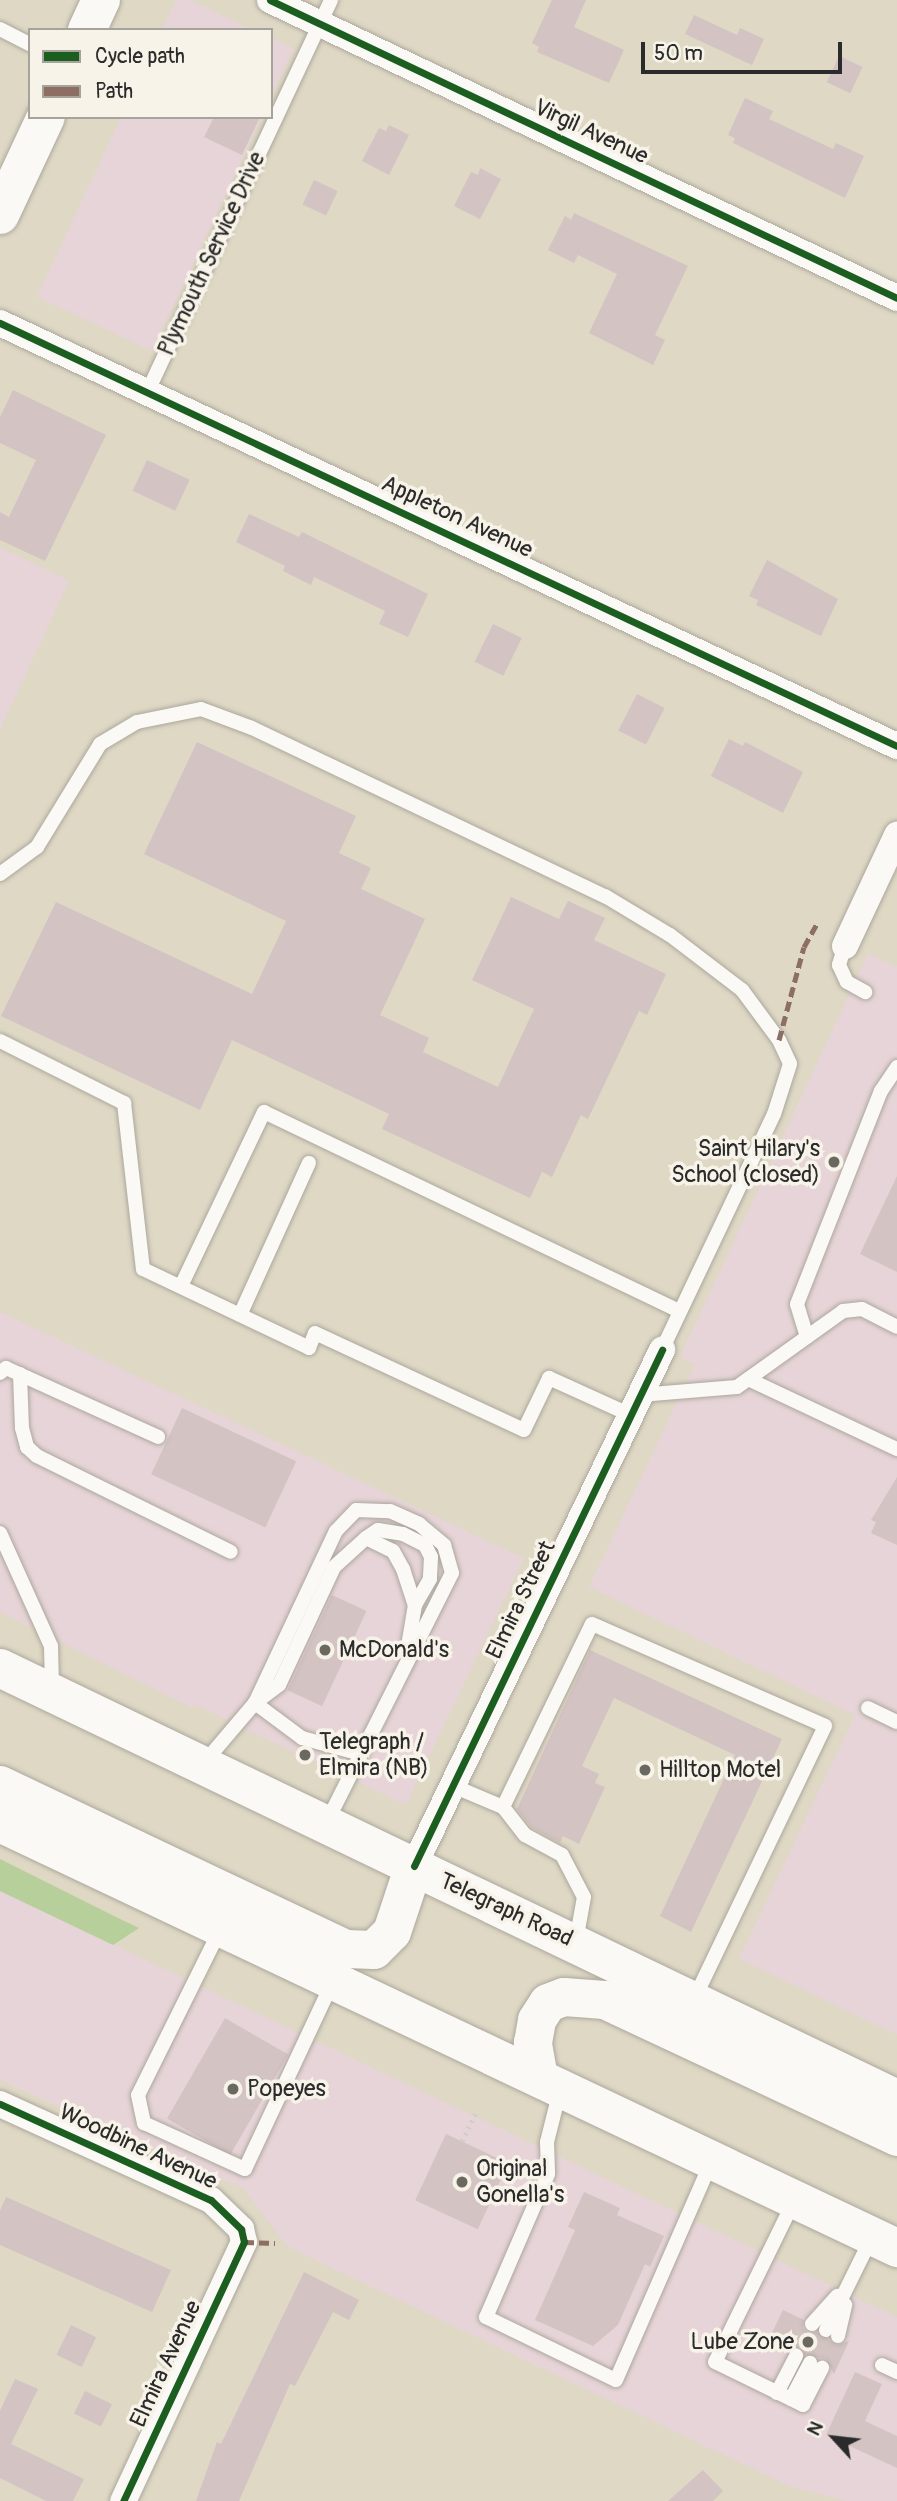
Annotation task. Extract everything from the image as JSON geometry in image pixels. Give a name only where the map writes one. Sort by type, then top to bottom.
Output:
[{"type":"main road","points":[[88,28],[101,0]]},
{"type":"main road","points":[[0,215],[45,119]]},
{"type":"main road","name":"Telegraph Road","points":[[0,1668],[897,2099]]},
{"type":"main road","points":[[0,1785],[346,1949],[374,1950],[392,1932],[414,1866]]},
{"type":"main road","points":[[0,1823],[713,2159],[884,2243]]},
{"type":"main road","points":[[550,2082],[533,2043],[537,2020],[548,2003],[564,1997],[606,2000],[897,2137]]},
{"type":"street","name":"Virgil Avenue","points":[[270,0],[897,298]]},
{"type":"street","name":"Appleton Avenue","points":[[0,323],[897,746]]},
{"type":"street","points":[[845,946],[897,835]]},
{"type":"street","name":"Elmira Street","points":[[414,1866],[662,1350]]},
{"type":"street","name":"Woodbine Avenue","points":[[0,2104],[211,2200],[241,2229],[244,2242]]},
{"type":"street","name":"Elmira Avenue","points":[[123,2501],[244,2242]]},
{"type":"lane","name":"Plymouth Service Drive","points":[[147,393],[331,0]]},
{"type":"lane","points":[[0,29],[28,43]]},
{"type":"lane","points":[[0,874],[37,847],[100,744],[137,722],[201,709],[252,729],[593,890],[670,935],[742,990],[779,1040],[790,1064],[774,1114],[662,1350]]},
{"type":"lane","points":[[845,946],[839,965],[847,982],[864,992]]},
{"type":"lane","points":[[0,1041],[124,1103],[143,1269],[309,1348],[315,1333],[524,1430],[549,1378],[636,1405],[737,1387],[842,1311],[862,1309],[897,1328]]},
{"type":"lane","points":[[807,1337],[797,1304],[881,1091],[897,1068]]},
{"type":"lane","points":[[181,1286],[264,1112],[680,1311]]},
{"type":"lane","points":[[240,1315],[309,1163]]},
{"type":"lane","points":[[0,1373],[6,1368],[158,1437]]},
{"type":"lane","points":[[20,1374],[22,1428],[27,1447],[37,1456],[230,1552]]},
{"type":"lane","points":[[748,1379],[897,1449]]},
{"type":"lane","points":[[255,1703],[336,1531],[356,1510],[390,1511],[419,1524],[444,1545],[450,1558],[452,1573],[326,1825]]},
{"type":"lane","points":[[201,1765],[255,1703],[279,1685],[334,1567],[378,1530],[403,1534],[425,1545],[431,1557],[430,1579],[415,1605],[404,1667]]},
{"type":"lane","points":[[0,1533],[51,1646],[52,1693]]},
{"type":"lane","points":[[366,1538],[393,1551],[415,1605]]},
{"type":"lane","points":[[503,1807],[592,1624],[825,1726],[694,2000]]},
{"type":"lane","points":[[255,1703],[302,1738],[360,1754]]},
{"type":"lane","points":[[868,1708],[897,1722]]},
{"type":"lane","points":[[453,1786],[503,1807],[525,1835],[562,1855],[584,1897],[575,1942]]},
{"type":"lane","points":[[221,1927],[138,2095],[144,2123],[245,2169],[333,1980],[359,1949]]},
{"type":"lane","points":[[550,2082],[548,2174],[486,2317],[616,2380],[713,2159]]},
{"type":"lane","points":[[777,2393],[809,2362],[803,2406],[791,2399],[777,2393],[715,2362],[794,2199]]},
{"type":"lane","points":[[812,2324],[884,2243]]},
{"type":"lane","points":[[832,2333],[849,2283]]},
{"type":"lane","points":[[882,2365],[897,2372]]},
{"type":"path","points":[[462,2141],[477,2110]]},
{"type":"shaded area","points":[[176,0],[190,0],[249,28],[163,28]]},
{"type":"shaded area","points":[[273,39],[294,49],[273,93]]},
{"type":"shaded area","points":[[120,119],[261,119],[152,351],[37,297]]},
{"type":"shaded area","points":[[0,547],[69,581],[0,730]]},
{"type":"shaded area","name":"Saint Hilary's School (closed)","points":[[868,954],[897,967],[897,2035],[739,1959],[855,1715],[589,1587],[695,1364],[680,1357]]},
{"type":"shaded area","points":[[0,1312],[524,1558],[406,1805],[195,1705],[193,1708],[0,1612]]},
{"type":"shaded area","points":[[0,1891],[897,2317],[897,2501],[846,2501],[789,2486],[288,2247],[243,2188],[0,2080]]},
{"type":"green space","points":[[0,1859],[139,1928],[113,1945],[0,1891]]},
{"type":"building","points":[[552,0],[586,0],[574,27],[624,50],[609,83],[537,52],[539,47],[532,43]]},
{"type":"building","points":[[694,15],[737,35],[740,28],[764,39],[752,65],[685,34]]},
{"type":"building","points":[[839,56],[863,67],[850,93],[827,82]]},
{"type":"building","points":[[745,98],[773,111],[769,119],[833,149],[836,143],[864,156],[845,198],[733,143],[735,138],[728,135]]},
{"type":"building","points":[[213,119],[259,119],[242,155],[204,137]]},
{"type":"building","points":[[389,125],[409,135],[389,175],[362,161],[379,128],[386,131]]},
{"type":"building","points":[[480,168],[501,179],[480,219],[454,206],[471,172],[478,175]]},
{"type":"building","points":[[314,180],[338,191],[326,215],[303,204]]},
{"type":"building","points":[[574,213],[688,266],[655,335],[665,340],[653,365],[589,333],[617,274],[578,255],[574,263],[548,250],[565,216],[571,220]]},
{"type":"building","points":[[13,390],[106,435],[45,561],[0,540],[0,512],[9,517],[36,460],[0,443],[0,417]]},
{"type":"building","points":[[147,460],[190,480],[175,511],[133,491]]},
{"type":"building","points":[[249,514],[299,537],[302,532],[428,594],[408,637],[379,624],[385,611],[314,577],[311,585],[283,571],[285,566],[236,542]]},
{"type":"building","points":[[767,560],[838,599],[821,636],[756,605],[758,600],[749,596]]},
{"type":"building","points":[[493,624],[522,638],[503,676],[475,662]]},
{"type":"building","points":[[637,694],[665,708],[646,745],[618,731]]},
{"type":"building","points":[[729,739],[743,746],[745,742],[803,772],[783,813],[711,776]]},
{"type":"building","points":[[197,742],[356,816],[339,853],[371,868],[361,889],[425,919],[380,1015],[429,1038],[423,1052],[498,1087],[534,1009],[472,980],[511,897],[559,919],[568,901],[605,918],[594,940],[666,974],[647,1015],[639,1011],[588,1119],[581,1115],[552,1177],[542,1172],[530,1198],[382,1129],[389,1114],[232,1040],[200,1110],[1,1016],[56,902],[252,994],[286,921],[144,854]]},
{"type":"building","points":[[897,1176],[897,1272],[860,1254]]},
{"type":"building","points":[[182,1408],[296,1461],[265,1527],[151,1474]]},
{"type":"building","points":[[897,1477],[897,1545],[871,1533],[876,1522],[871,1520]]},
{"type":"building","points":[[332,1595],[366,1611],[322,1706],[288,1690]]},
{"type":"building","points":[[590,1650],[782,1739],[691,1932],[660,1916],[735,1755],[614,1698],[582,1766],[599,1774],[595,1783],[605,1787],[579,1844],[563,1836],[560,1843],[531,1827],[517,1809]]},
{"type":"building","name":"Popeyes","points":[[225,2018],[288,2054],[230,2155],[167,2118]]},
{"type":"building","name":"Original Gonella's","points":[[446,2134],[509,2163],[478,2229],[415,2200]]},
{"type":"building","points":[[584,2192],[620,2208],[617,2215],[664,2236],[650,2267],[645,2264],[618,2325],[593,2346],[535,2320],[575,2230],[568,2227]]},
{"type":"building","points":[[6,2197],[171,2270],[152,2312],[0,2245],[0,2211]]},
{"type":"building","points":[[304,2272],[359,2300],[349,2320],[333,2312],[295,2386],[290,2384],[239,2501],[196,2501],[217,2442],[221,2444]]},
{"type":"building","name":"Lube Zone","points":[[783,2310],[804,2320],[803,2328],[809,2333],[817,2332],[837,2345],[849,2341],[834,2374],[826,2359],[805,2355],[800,2347],[787,2352],[767,2343]]},
{"type":"building","points":[[71,2325],[96,2337],[82,2367],[57,2355]]},
{"type":"building","points":[[855,2372],[882,2384],[865,2421],[897,2436],[897,2468],[826,2435]]},
{"type":"building","points":[[15,2379],[38,2389],[11,2444],[84,2479],[73,2501],[46,2501],[0,2478],[0,2411]]},
{"type":"building","points":[[85,2391],[112,2404],[101,2427],[74,2413]]},
{"type":"building","points":[[703,2470],[723,2491],[713,2501],[668,2501]]},
{"type":"marked path","points":[[779,1040],[804,947],[817,924]]},
{"type":"marked path","points":[[244,2242],[275,2243]]},
{"type":"cycle path","points":[[270,0],[897,298]]},
{"type":"cycle path","points":[[0,323],[897,746]]},
{"type":"cycle path","points":[[414,1866],[662,1350]]},
{"type":"cycle path","points":[[0,2104],[211,2200],[241,2229],[244,2242],[123,2501]]},
{"type":"place","name":"Saint Hilary's School (closed)","points":[[834,1162]]},
{"type":"place","name":"McDonald's","points":[[325,1650]]},
{"type":"place","name":"Telegraph / Elmira (NB)","points":[[305,1755]]},
{"type":"place","name":"Hilltop Motel","points":[[645,1770]]},
{"type":"place","name":"Popeyes","points":[[233,2089]]},
{"type":"place","name":"Original Gonella's","points":[[462,2182]]},
{"type":"place","name":"Lube Zone","points":[[808,2342]]}]
